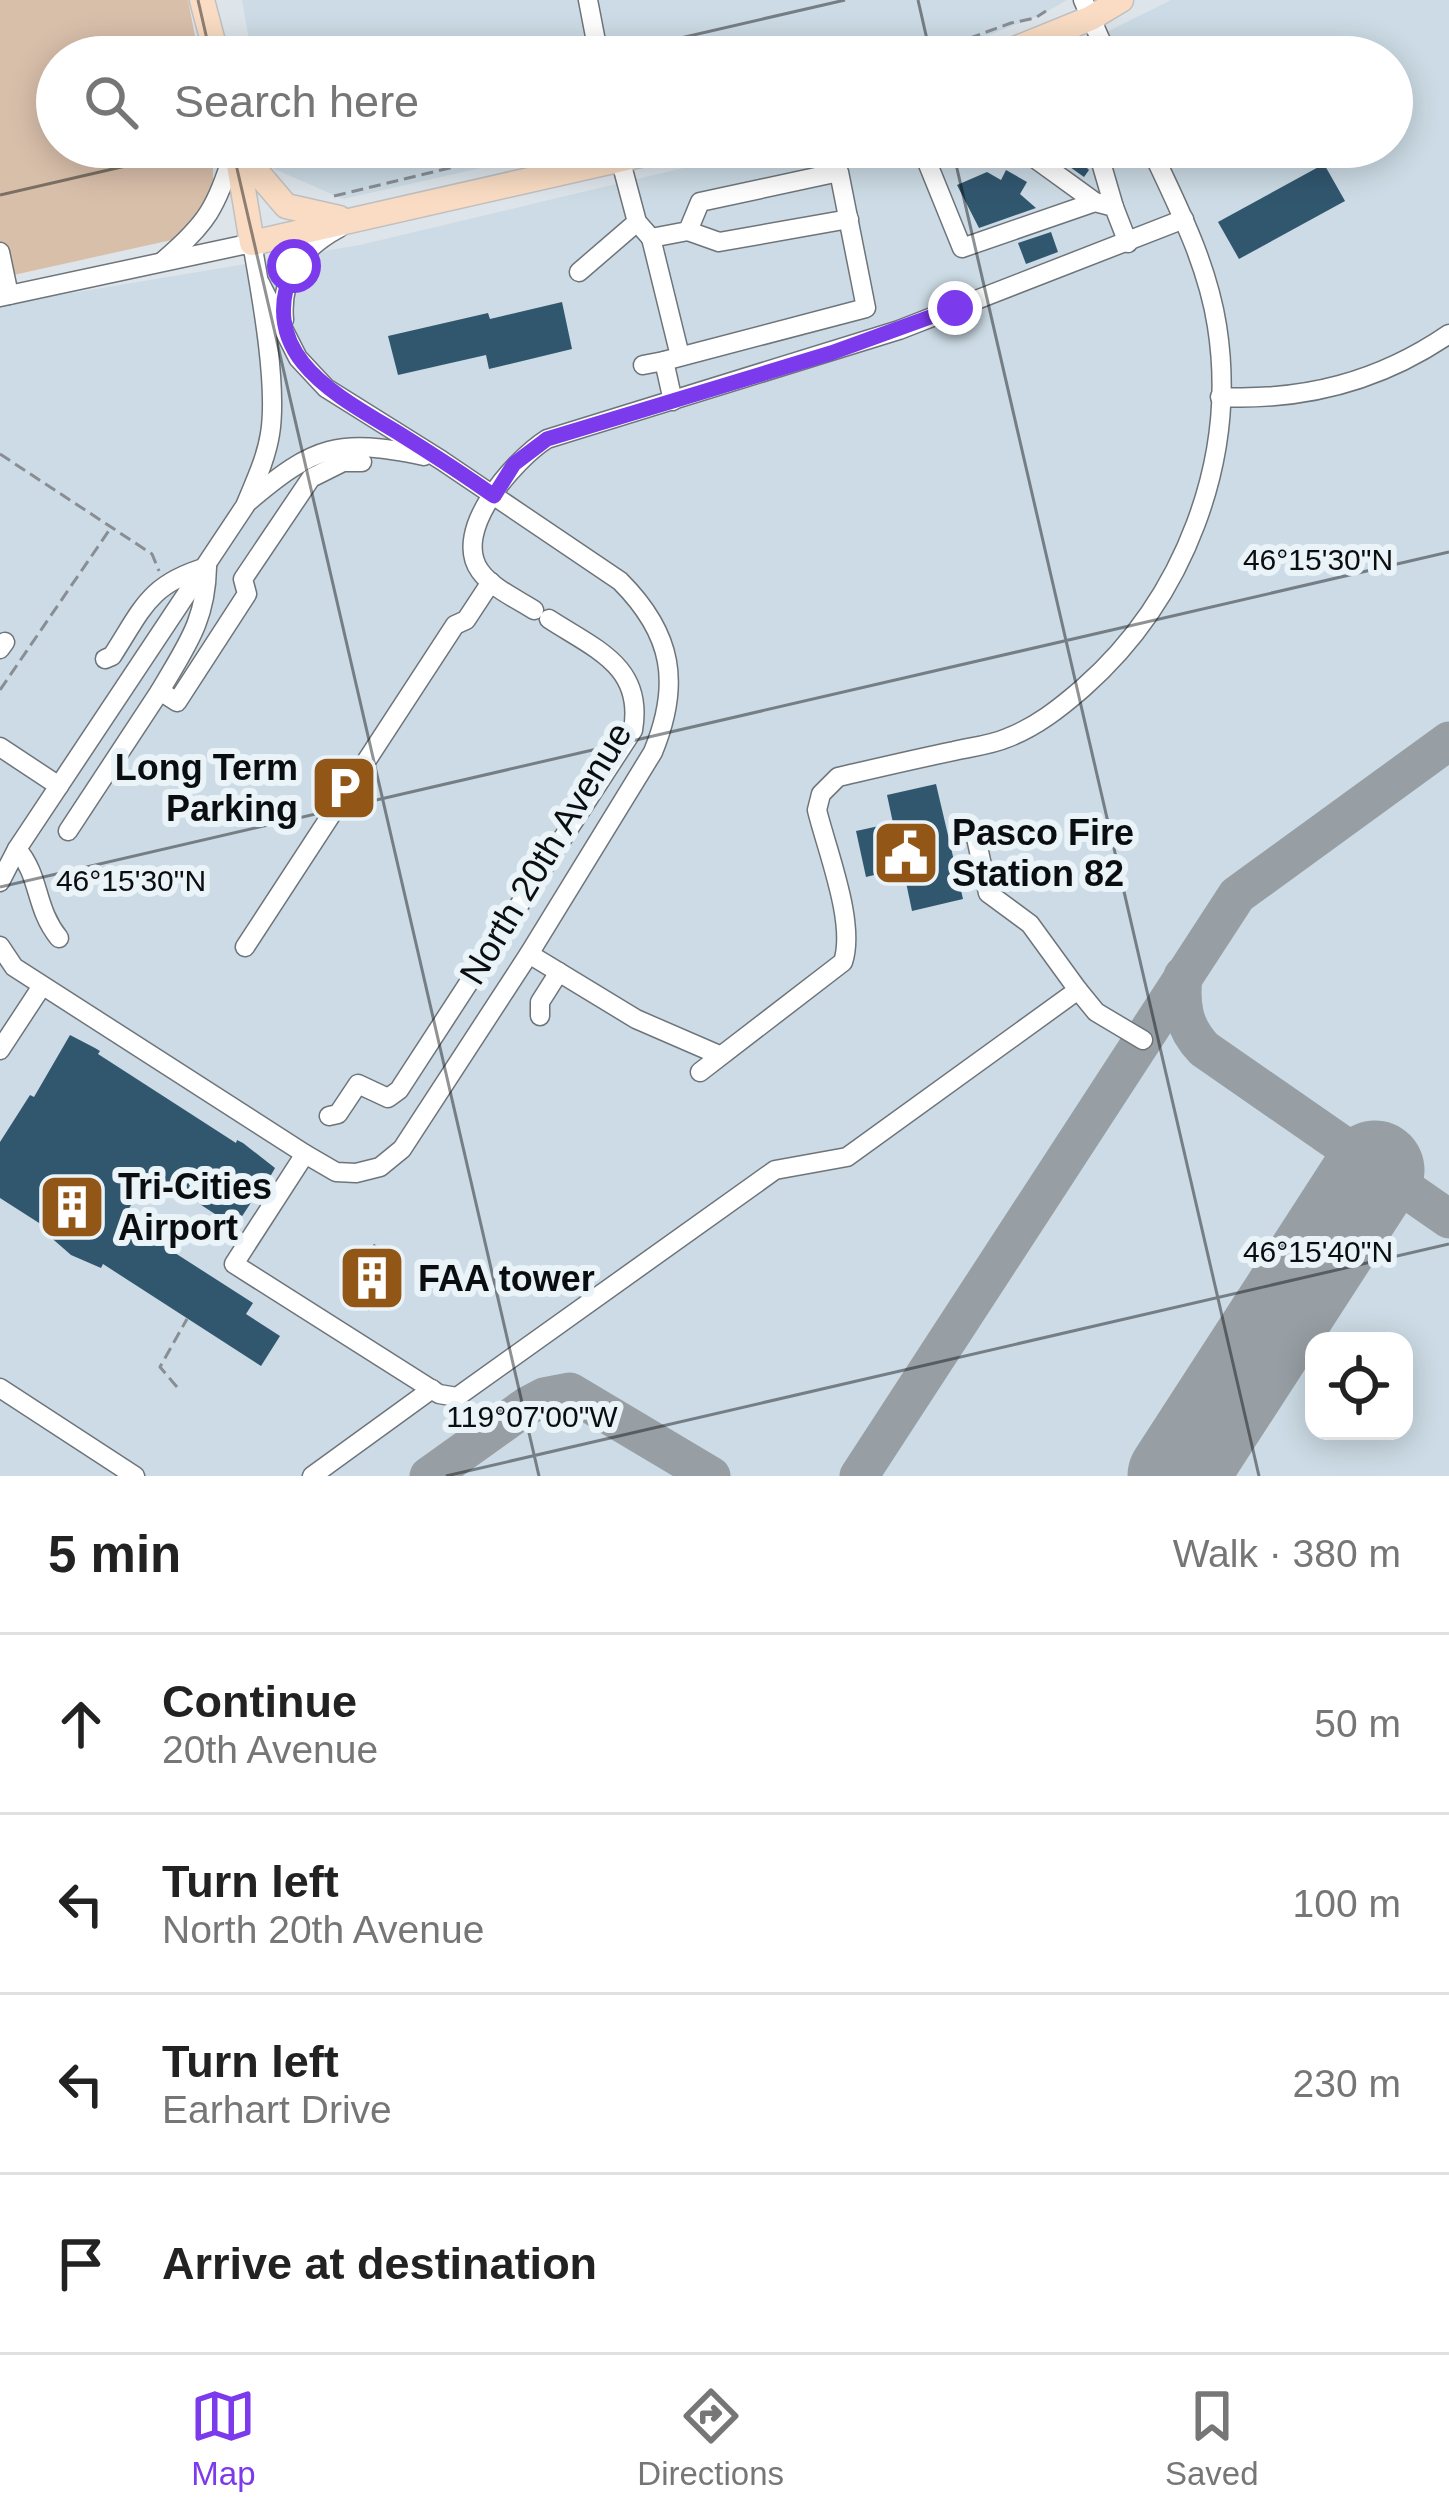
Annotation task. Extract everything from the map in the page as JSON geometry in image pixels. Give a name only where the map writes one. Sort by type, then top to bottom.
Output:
[{"type":"main road","points":[[1035,36],[1087,9],[1121,0]]},
{"type":"main road","points":[[208,6],[213,36]]},
{"type":"main road","points":[[240,168],[252,243],[559,168]]},
{"type":"main road","points":[[254,168],[286,206],[353,220]]},
{"type":"street","points":[[588,0],[594,36]]},
{"type":"street","points":[[161,262],[201,229],[229,168]]},
{"type":"street","points":[[622,168],[637,222],[651,238],[672,358],[673,401]]},
{"type":"street","points":[[930,168],[962,248],[1104,204]]},
{"type":"street","points":[[1050,168],[1104,204],[1128,243]]},
{"type":"street","points":[[1101,168],[1104,204]]},
{"type":"street","points":[[700,1072],[843,962],[847,925],[817,810],[821,794],[838,777],[1006,739],[1047,718],[1127,645],[1173,575],[1193,535],[1215,454],[1220,397],[1217,326],[1206,280],[1160,168]]},
{"type":"street","points":[[643,365],[866,308],[839,172],[700,202],[688,231]]},
{"type":"street","points":[[651,238],[688,231],[719,242],[849,219]]},
{"type":"street","points":[[329,1116],[338,1114],[358,1084],[380,1097],[395,1096],[629,737],[635,700],[621,669],[491,582],[476,564],[471,542],[514,464],[547,439],[899,330],[1184,219]]},
{"type":"street","points":[[286,331],[285,286],[294,266],[324,236],[353,220]]},
{"type":"street","points":[[579,272],[637,222]]},
{"type":"street","points":[[0,253],[4,296],[252,243]]},
{"type":"street","name":"North 20th Avenue","points":[[0,882],[17,849],[207,567],[244,506],[264,460],[272,413],[252,243]]},
{"type":"street","name":"North 20th Avenue","points":[[0,946],[14,967],[305,1154],[336,1172],[368,1171],[402,1149],[530,954],[653,752],[671,702],[670,688],[663,644],[637,598],[620,581],[441,460],[326,388],[298,358],[260,283]]},
{"type":"street","points":[[1220,397],[1283,398],[1341,386],[1402,362],[1449,334]]},
{"type":"street","points":[[244,506],[297,463],[332,449],[384,448],[441,460]]},
{"type":"street","points":[[160,691],[177,702],[247,594],[243,579],[311,478],[343,462],[362,462]]},
{"type":"street","points":[[68,831],[201,621],[207,567],[155,590],[112,656],[105,659]]},
{"type":"street","points":[[245,947],[455,625],[466,620],[491,582]]},
{"type":"street","points":[[0,747],[59,786]]},
{"type":"street","points":[[975,833],[988,893],[1030,924],[1096,1012],[1143,1040]]},
{"type":"street","points":[[17,849],[31,865],[43,918],[59,938]]},
{"type":"street","points":[[530,954],[636,1019],[718,1055]]},
{"type":"street","points":[[0,1050],[42,986]]},
{"type":"street","points":[[305,1154],[234,1264],[448,1398],[466,1393],[775,1170],[847,1157],[1078,990]]},
{"type":"street","points":[[0,1388],[135,1476]]},
{"type":"street","points":[[312,1476],[432,1389]]},
{"type":"path","points":[[975,36],[1035,19],[1046,10]]},
{"type":"path","points":[[322,197],[446,168]]},
{"type":"path","points":[[0,454],[152,554],[161,578]]},
{"type":"path","points":[[0,690],[111,527]]},
{"type":"path","points":[[177,1387],[160,1367],[187,1319]]},
{"type":"shaded area","points":[[0,0],[188,0],[195,36],[36,36],[36,168],[213,168],[213,194],[200,219],[176,239],[0,278]]},
{"type":"shaded area","points":[[242,0],[1067,0],[986,36],[248,36]]},
{"type":"shaded area","name":"Tri-Cities Airport","points":[[1171,0],[1449,0],[1449,1476],[0,1476],[0,305],[360,245],[683,168],[1413,168],[1413,36],[1098,36]]},
{"type":"shaded area","points":[[272,168],[481,168],[343,199]]},
{"type":"building","points":[[1317,168],[1326,168],[1345,201],[1239,259],[1218,222]]},
{"type":"building","points":[[1006,170],[1027,182],[1020,194],[1036,208],[979,228],[957,185],[987,172],[1001,180]]},
{"type":"building","points":[[1051,232],[1058,252],[1026,264],[1018,243]]},
{"type":"building","points":[[562,302],[572,349],[489,369],[486,355],[398,375],[388,336]]},
{"type":"building","name":"Pasco Fire Station 82","points":[[936,784],[963,899],[912,911],[903,868],[866,877],[856,831],[893,823],[887,795]]},
{"type":"building","name":"Tri-Cities Airport","points":[[70,1035],[275,1168],[235,1227],[152,1173],[122,1219],[253,1303],[246,1314],[280,1336],[261,1366],[103,1264],[101,1268],[71,1255],[47,1234],[50,1230],[0,1198],[0,1142],[30,1095],[34,1097]]},
{"type":"building","name":"FAA tower","points":[[374,1244],[401,1261],[369,1311],[342,1294]]},
{"type":"taxiway","points":[[859,1476],[1237,895],[1449,741]]},
{"type":"taxiway","points":[[1183,976],[1184,1015],[1204,1049],[1449,1219]]},
{"type":"taxiway","points":[[429,1476],[527,1406],[570,1392],[711,1476]]},
{"type":"runway","points":[[1177,1476],[1375,1170]]},
{"type":"place","name":"Long Term Parking","points":[[344,788]]},
{"type":"place","name":"Pasco Fire Station 82","points":[[906,853]]},
{"type":"place","name":"Tri-Cities Airport","points":[[72,1207]]},
{"type":"place","name":"FAA tower","points":[[372,1278]]},
{"type":"route","points":[[294,266],[285,286],[286,331],[298,358],[313,376],[494,496],[514,464],[547,439],[831,353],[955,308]]}]
